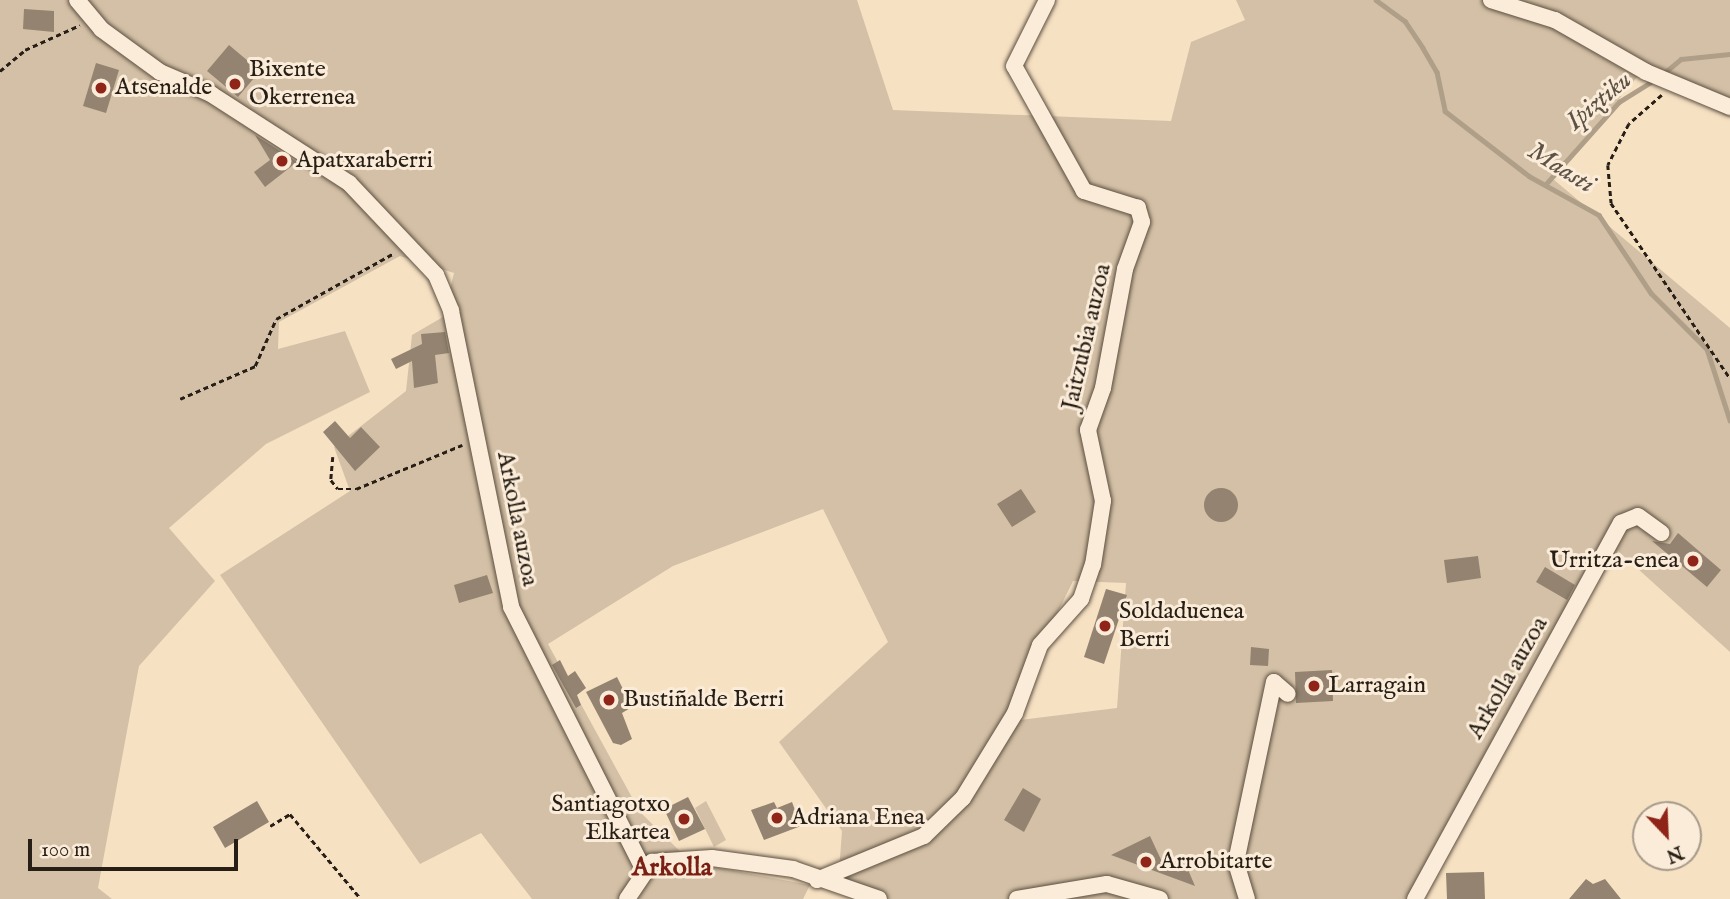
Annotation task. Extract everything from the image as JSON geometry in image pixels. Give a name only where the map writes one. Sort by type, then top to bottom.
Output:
[{"type":"street","name":"Arkolla auzoa","points":[[77,0],[91,17],[160,72],[211,94],[349,183],[436,275],[451,311],[511,607],[644,870]]},
{"type":"street","name":"Jaitzubia auzoa","points":[[817,880],[924,836],[963,798],[1014,713],[1040,645],[1081,599],[1093,565],[1103,501],[1088,430],[1103,387],[1125,268],[1143,222],[1138,208],[1084,191],[1059,157],[1048,123],[1014,66],[1047,0]]},
{"type":"street","points":[[1491,0],[1555,20],[1675,85],[1730,107]]},
{"type":"street","name":"Arkolla auzoa","points":[[1415,899],[1621,523],[1637,516],[1661,533]]},
{"type":"street","points":[[1247,899],[1236,862],[1274,682],[1288,694]]},
{"type":"street","points":[[627,899],[644,870],[666,859],[712,858],[781,867],[879,899]]},
{"type":"street","points":[[1017,899],[1107,884],[1160,899]]},
{"type":"path","points":[[0,71],[91,17]]},
{"type":"path","points":[[1675,85],[1629,124],[1608,165],[1611,203],[1730,378]]},
{"type":"path","points":[[180,399],[255,366],[276,319],[408,245]]},
{"type":"path","points":[[333,457],[331,480],[338,489],[356,489],[479,439]]},
{"type":"path","points":[[270,826],[290,814],[361,899]]},
{"type":"shaded area","points":[[0,0],[857,0],[893,110],[1171,121],[1191,42],[1245,20],[1236,0],[1730,0],[1730,118],[1642,71],[1553,179],[1730,328],[1730,652],[1618,551],[1528,690],[1414,899],[878,899],[838,885],[842,831],[779,742],[888,642],[823,509],[673,566],[548,644],[640,812],[692,863],[810,885],[803,899],[532,899],[481,833],[420,864],[220,575],[350,491],[334,447],[406,391],[412,335],[443,317],[454,273],[400,256],[279,322],[278,349],[345,331],[370,392],[266,444],[169,528],[215,581],[139,666],[98,888],[112,899],[0,899]],"holes":[[[1073,581],[1126,583],[1117,708],[1004,722]]]},
{"type":"shaded area","points":[[706,801],[726,840],[714,847],[695,808]]},
{"type":"building","points":[[24,9],[54,11],[54,32],[23,29]]},
{"type":"building","name":"Bixente Okerrenea","points":[[229,45],[260,71],[238,97],[207,71]]},
{"type":"building","name":"Atsenalde","points":[[96,63],[119,70],[106,113],[83,106]]},
{"type":"building","name":"Apatxaraberri","points":[[255,135],[297,162],[265,187],[254,172],[270,160]]},
{"type":"building","points":[[445,332],[449,353],[435,355],[438,383],[414,388],[412,361],[396,369],[391,359],[422,344],[421,334]]},
{"type":"building","points":[[335,421],[350,438],[361,427],[380,447],[355,471],[323,432]]},
{"type":"building","points":[[1221,488],[1233,493],[1238,505],[1233,517],[1221,522],[1209,517],[1204,505],[1209,493]]},
{"type":"building","points":[[1021,489],[1036,512],[1012,527],[997,504]]},
{"type":"building","name":"Urritza-enea","points":[[1678,533],[1721,570],[1707,587],[1652,541],[1670,544]]},
{"type":"building","points":[[1478,556],[1481,578],[1447,583],[1444,560]]},
{"type":"building","points":[[1545,567],[1575,585],[1567,600],[1536,582]]},
{"type":"building","points":[[487,575],[493,593],[459,603],[454,585]]},
{"type":"building","name":"Soldaduenea Berri","points":[[1106,589],[1127,595],[1104,664],[1084,657]]},
{"type":"building","points":[[1251,647],[1269,649],[1268,666],[1250,665]]},
{"type":"building","points":[[560,660],[568,676],[575,671],[586,688],[577,695],[581,705],[576,708],[552,665]]},
{"type":"building","name":"Larragain","points":[[1332,670],[1333,701],[1296,703],[1295,672]]},
{"type":"building","name":"Bustiñalde Berri","points":[[617,677],[632,707],[622,713],[632,739],[621,745],[613,743],[586,692]]},
{"type":"building","points":[[1023,788],[1041,799],[1024,832],[1004,820]]},
{"type":"building","name":"Santiagotxo Elkartea","points":[[688,797],[705,829],[679,841],[664,809]]},
{"type":"building","points":[[257,801],[269,822],[225,848],[213,827]]},
{"type":"building","name":"Adriana Enea","points":[[774,802],[777,808],[792,802],[801,826],[764,840],[751,810]]},
{"type":"building","name":"Arrobitarte","points":[[1150,836],[1164,866],[1183,858],[1195,886],[1111,855]]},
{"type":"building","points":[[1484,872],[1485,899],[1447,899],[1446,873]]},
{"type":"building","points":[[1586,879],[1593,884],[1605,879],[1621,899],[1569,899]]},
{"type":"waterway","name":"Maasti","points":[[1376,0],[1405,21],[1423,48],[1437,72],[1445,111],[1529,176],[1599,215],[1651,293],[1707,349],[1730,420]]},
{"type":"waterway","name":"Ipiztiku","points":[[1663,74],[1681,59],[1730,54]]},
{"type":"waterway","name":"Ipiztiku","points":[[1545,185],[1619,102],[1653,81]]},
{"type":"place","name":"Bixente Okerrenea","points":[[235,84]]},
{"type":"place","name":"Atsenalde","points":[[101,88]]},
{"type":"place","name":"Apatxaraberri","points":[[282,161]]},
{"type":"place","name":"Urritza-enea","points":[[1693,561]]},
{"type":"place","name":"Soldaduenea Berri","points":[[1105,626]]},
{"type":"place","name":"Larragain","points":[[1314,686]]},
{"type":"place","name":"Bustiñalde Berri","points":[[609,700]]},
{"type":"place","name":"Adriana Enea","points":[[777,818]]},
{"type":"place","name":"Santiagotxo Elkartea","points":[[684,819]]},
{"type":"place","name":"Arrobitarte","points":[[1146,862]]},
{"type":"district","name":"Arkolla","points":[[672,868]]}]
